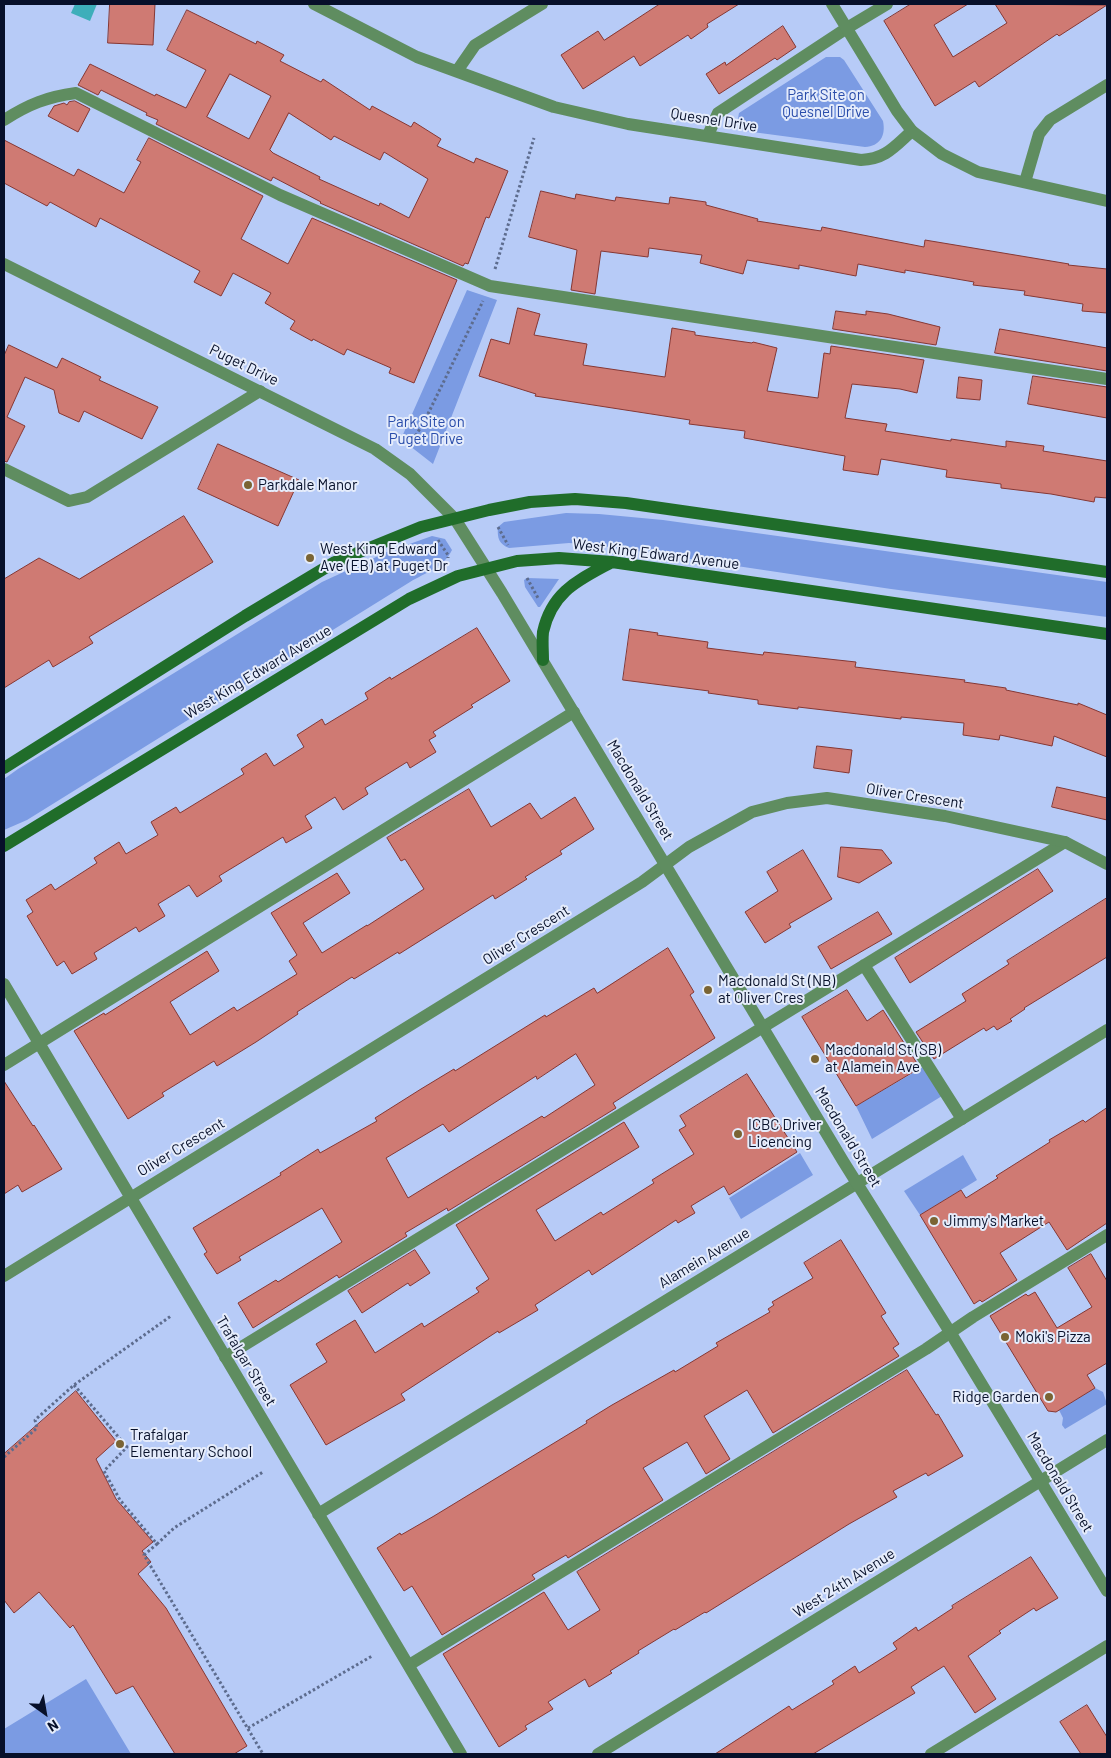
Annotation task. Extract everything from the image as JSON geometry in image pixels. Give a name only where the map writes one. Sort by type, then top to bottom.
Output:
[{"type":"main road","points":[[4,768],[245,616],[335,562],[421,527],[530,502],[575,499],[626,503],[1107,572]]},
{"type":"main road","name":"West King Edward Avenue","points":[[4,846],[409,599],[458,576],[517,561],[558,558],[612,562],[1107,634]]},
{"type":"main road","points":[[543,660],[543,632],[557,600],[568,588],[612,562]]},
{"type":"street","name":"Quesnel Drive","points":[[314,4],[417,56],[457,72],[554,107],[628,124],[868,160],[885,154],[912,131]]},
{"type":"street","points":[[457,72],[475,46],[542,4]]},
{"type":"street","points":[[832,4],[897,111],[912,131],[942,154],[978,172],[1107,201]]},
{"type":"street","points":[[708,135],[718,113],[887,4]]},
{"type":"street","points":[[1025,182],[1039,134],[1050,120],[1107,85]]},
{"type":"street","points":[[4,120],[24,107],[55,96],[76,93],[280,195],[490,286],[1107,380]]},
{"type":"street","name":"Puget Drive","points":[[4,264],[375,449],[410,474],[454,519]]},
{"type":"street","points":[[4,469],[69,501],[87,497],[260,391]]},
{"type":"street","name":"Macdonald Street","points":[[454,519],[543,660],[857,1184],[950,1332],[1107,1591]]},
{"type":"street","points":[[4,1065],[574,712]]},
{"type":"street","name":"Oliver Crescent","points":[[4,1276],[637,885],[688,847],[752,812],[788,802],[826,798],[945,816],[1065,842],[1107,864]]},
{"type":"street","points":[[225,1357],[1065,842]]},
{"type":"street","points":[[864,965],[962,1119]]},
{"type":"street","name":"Trafalgar Street","points":[[4,984],[462,1754]]},
{"type":"street","name":"Alamein Avenue","points":[[318,1514],[1107,1030]]},
{"type":"street","points":[[408,1665],[926,1349],[950,1332],[1107,1235]]},
{"type":"street","name":"West 24th Avenue","points":[[598,1754],[1107,1440]]},
{"type":"street","points":[[931,1754],[1107,1646]]},
{"type":"path","points":[[524,170],[534,138]]},
{"type":"path","points":[[414,440],[424,422]]},
{"type":"path","points":[[498,527],[509,548]]},
{"type":"path","points":[[436,538],[448,555],[448,558]]},
{"type":"path","points":[[527,578],[542,604]]},
{"type":"path","points":[[525,587],[531,587]]},
{"type":"path","points":[[4,1457],[37,1428],[35,1420],[74,1385],[171,1316]]},
{"type":"path","points":[[74,1385],[127,1447],[104,1470],[120,1500],[157,1544]]},
{"type":"path","points":[[263,1472],[174,1528],[144,1555],[263,1754]]},
{"type":"path","points":[[248,1728],[372,1656]]},
{"type":"green space","name":"Park Site on Quesnel Drive","points":[[826,57],[840,57],[844,60],[883,121],[883,136],[875,145],[865,147],[745,131],[739,125],[739,113]]},
{"type":"green space","name":"Park Site on Puget Drive","points":[[467,290],[497,300],[433,464],[401,439]]},
{"type":"green space","points":[[566,513],[663,520],[1107,582],[1107,617],[891,589],[596,545],[569,543],[509,548],[499,540],[498,527],[504,522]]},
{"type":"green space","points":[[432,536],[445,539],[452,550],[449,556],[439,565],[27,820],[4,830],[4,779],[18,769],[322,582],[387,552]]},
{"type":"green space","points":[[527,578],[559,579],[540,607],[538,607],[525,587],[524,580]]},
{"type":"green space","points":[[925,1066],[942,1096],[872,1139],[856,1106]]},
{"type":"green space","points":[[800,1153],[813,1175],[741,1219],[729,1198]]},
{"type":"green space","points":[[963,1155],[977,1180],[920,1215],[904,1191]]},
{"type":"green space","points":[[1095,1388],[1103,1392],[1107,1404],[1065,1429],[1062,1425],[1063,1418],[1059,1410]]},
{"type":"green space","points":[[86,1679],[131,1754],[4,1754],[4,1729]]},
{"type":"shaded area","points":[[75,4],[97,4],[90,21],[71,13]]},
{"type":"building","points":[[110,4],[155,4],[153,45],[108,43]]},
{"type":"building","points":[[660,4],[739,4],[707,24],[708,27],[691,39],[688,35],[640,66],[634,56],[583,89],[561,55],[598,31],[604,40]]},
{"type":"building","points":[[911,4],[968,4],[934,25],[953,57],[1007,23],[995,4],[1107,5],[1059,36],[1057,34],[979,87],[975,81],[935,106],[884,21]]},
{"type":"building","points":[[187,10],[256,44],[257,41],[284,55],[280,61],[321,82],[323,79],[370,110],[372,106],[411,127],[414,122],[441,139],[437,146],[474,163],[476,158],[508,171],[489,218],[486,217],[468,264],[465,263],[463,266],[320,203],[273,177],[271,181],[156,124],[158,120],[146,115],[147,113],[101,90],[98,95],[78,85],[90,64],[155,96],[156,94],[186,108],[206,70],[167,50]],"holes":[[[230,74],[271,96],[249,139],[207,117]],[[289,113],[331,140],[334,136],[380,160],[384,152],[428,179],[409,218],[380,203],[379,206],[319,179],[320,177],[273,153],[270,150]]]},
{"type":"building","points":[[783,26],[796,47],[777,60],[775,58],[719,94],[706,74],[725,62],[726,65]]},
{"type":"building","points":[[75,101],[90,109],[78,132],[48,116],[54,106],[64,103],[67,105],[69,102]]},
{"type":"building","points":[[149,138],[263,196],[241,239],[288,264],[312,218],[457,280],[414,383],[389,373],[391,368],[347,349],[344,355],[290,329],[295,321],[265,303],[271,293],[233,273],[221,296],[194,282],[200,271],[100,218],[96,227],[50,202],[47,206],[4,183],[4,140],[74,176],[78,169],[124,193],[141,162],[137,160]]},
{"type":"building","points":[[541,191],[575,199],[576,194],[615,201],[616,197],[669,204],[670,197],[706,202],[706,205],[758,219],[757,221],[821,231],[822,227],[924,247],[925,240],[1068,265],[1107,269],[1107,313],[1082,311],[1083,304],[1024,295],[1025,291],[973,285],[974,282],[905,270],[905,273],[858,264],[856,276],[799,265],[799,269],[747,260],[743,274],[700,263],[702,255],[649,248],[648,257],[601,251],[595,294],[571,290],[577,250],[529,237]]},
{"type":"building","points":[[518,308],[540,314],[534,335],[587,344],[583,365],[665,377],[672,328],[695,332],[695,335],[753,342],[777,348],[767,391],[818,398],[824,353],[830,354],[831,346],[924,360],[917,393],[900,389],[852,384],[845,418],[887,424],[885,431],[1006,447],[1006,441],[1044,446],[1043,451],[1107,461],[1107,498],[1095,497],[1094,502],[1051,494],[1001,488],[1001,484],[946,477],[947,470],[881,459],[878,475],[843,470],[845,456],[744,438],[745,431],[689,424],[690,420],[535,396],[536,394],[479,376],[491,339],[509,344]]},
{"type":"building","points":[[836,311],[866,315],[866,311],[888,314],[940,327],[936,345],[833,329]]},
{"type":"building","points":[[1000,329],[1107,348],[1107,371],[995,353]]},
{"type":"building","points":[[9,345],[57,368],[62,358],[101,377],[99,380],[158,407],[142,439],[84,411],[79,422],[59,413],[54,390],[25,377],[7,417],[25,426],[7,462],[4,461],[4,356]]},
{"type":"building","points":[[1033,376],[1107,387],[1107,418],[1028,404]]},
{"type":"building","points":[[959,377],[982,380],[980,400],[957,398]]},
{"type":"building","name":"Parkdale Manor","points":[[218,444],[299,480],[278,526],[198,489]]},
{"type":"building","points":[[184,516],[213,562],[89,637],[93,643],[53,667],[49,660],[4,688],[4,579],[39,558],[79,579]]},
{"type":"building","points":[[477,628],[510,681],[471,705],[473,707],[433,732],[436,736],[429,740],[436,752],[410,768],[407,762],[365,788],[368,794],[343,810],[335,797],[305,816],[312,828],[286,843],[283,837],[219,876],[222,881],[197,897],[189,885],[158,904],[165,916],[139,932],[136,927],[94,953],[97,959],[72,974],[64,961],[57,966],[27,916],[33,912],[26,900],[51,884],[55,890],[97,863],[94,858],[119,842],[126,854],[158,835],[151,822],[176,807],[180,813],[244,774],[241,769],[266,753],[274,766],[304,747],[297,735],[322,719],[325,725],[368,699],[365,693],[390,677],[391,679]]},
{"type":"building","points":[[630,629],[708,642],[707,648],[763,655],[764,652],[856,662],[855,667],[965,680],[964,682],[1006,688],[1006,690],[1078,705],[1078,703],[1107,715],[1107,757],[1054,736],[1052,746],[1000,735],[999,740],[963,735],[964,723],[901,717],[901,719],[758,704],[758,700],[708,693],[709,691],[623,680]]},
{"type":"building","points":[[817,746],[852,750],[849,773],[814,768]]},
{"type":"building","points":[[1057,787],[1107,798],[1107,820],[1052,807]]},
{"type":"building","points":[[469,789],[491,827],[530,803],[541,819],[575,797],[594,829],[560,851],[562,854],[525,877],[527,879],[495,899],[493,895],[399,954],[398,952],[354,979],[352,977],[217,1066],[214,1061],[162,1093],[164,1096],[128,1119],[74,1031],[104,1013],[105,1015],[207,951],[219,971],[170,1002],[190,1035],[234,1007],[237,1011],[297,974],[289,961],[297,955],[271,913],[337,873],[350,893],[303,923],[322,953],[367,926],[424,889],[405,859],[401,861],[387,838]]},
{"type":"building","points":[[841,847],[882,850],[892,863],[859,883],[838,877]]},
{"type":"building","points":[[803,850],[832,899],[789,924],[791,927],[765,943],[745,912],[778,891],[767,872]]},
{"type":"building","points":[[1038,869],[1053,891],[910,983],[895,958]]},
{"type":"building","points":[[1107,898],[1107,957],[1024,1008],[1010,1019],[1012,1021],[997,1030],[994,1026],[986,1031],[984,1028],[934,1059],[916,1032],[966,1001],[962,994],[1009,964],[1007,961]]},
{"type":"building","points":[[878,912],[892,934],[831,969],[818,947]]},
{"type":"building","points":[[668,948],[694,992],[690,995],[715,1038],[613,1103],[616,1108],[448,1211],[447,1208],[405,1233],[407,1236],[339,1278],[337,1275],[253,1328],[238,1303],[276,1280],[278,1282],[342,1242],[322,1208],[239,1257],[241,1260],[217,1274],[204,1254],[207,1252],[193,1228],[281,1175],[280,1173],[318,1149],[320,1153],[377,1121],[375,1118],[545,1015],[546,1017],[594,988],[597,993]],"holes":[[[576,1054],[595,1085],[544,1118],[542,1116],[408,1198],[386,1158],[443,1124],[449,1132],[536,1076],[537,1079]]]},
{"type":"building","points":[[847,990],[867,1021],[883,1010],[920,1068],[856,1106],[802,1017]]},
{"type":"building","points":[[747,1074],[797,1152],[729,1195],[724,1186],[691,1206],[695,1213],[678,1223],[676,1220],[592,1275],[589,1270],[535,1305],[538,1310],[499,1333],[498,1331],[401,1394],[405,1400],[326,1445],[290,1385],[327,1362],[316,1344],[355,1320],[375,1353],[422,1323],[424,1327],[479,1292],[476,1288],[489,1279],[456,1225],[624,1122],[639,1147],[536,1210],[555,1241],[601,1212],[603,1215],[654,1183],[652,1180],[694,1154],[679,1130],[686,1126],[680,1116]]},
{"type":"building","points":[[4,1081],[62,1169],[22,1192],[18,1185],[4,1194]]},
{"type":"building","points":[[1107,1108],[1107,1223],[1067,1250],[1049,1222],[1000,1253],[1017,1280],[982,1302],[980,1300],[974,1304],[920,1215],[961,1190],[966,1198],[998,1178],[996,1176],[1050,1142],[1049,1140],[1083,1120],[1085,1122]]},
{"type":"building","points":[[841,1240],[886,1313],[881,1316],[899,1344],[893,1348],[899,1356],[773,1433],[747,1390],[704,1416],[730,1459],[706,1474],[687,1442],[643,1468],[663,1500],[568,1558],[566,1555],[532,1575],[535,1579],[442,1635],[412,1586],[404,1591],[377,1548],[400,1533],[401,1535],[434,1516],[587,1423],[586,1421],[612,1405],[674,1370],[675,1372],[718,1346],[716,1343],[770,1312],[768,1309],[774,1305],[772,1302],[813,1278],[804,1263]]},
{"type":"building","points":[[415,1250],[430,1273],[410,1286],[408,1283],[362,1313],[348,1291]]},
{"type":"building","points":[[1091,1254],[1107,1281],[1107,1363],[1087,1375],[1095,1388],[1056,1412],[1048,1411],[990,1316],[1026,1294],[1028,1296],[1035,1292],[1057,1328],[1092,1307],[1068,1268]]},
{"type":"building","points":[[907,1370],[936,1415],[938,1414],[963,1456],[928,1476],[926,1473],[893,1491],[897,1497],[849,1524],[706,1613],[674,1629],[638,1651],[639,1653],[610,1671],[612,1673],[589,1687],[585,1679],[548,1702],[553,1709],[525,1726],[527,1729],[499,1747],[443,1654],[544,1592],[568,1630],[600,1610],[577,1572]]},
{"type":"building","points":[[76,1391],[116,1441],[96,1459],[116,1499],[153,1542],[142,1551],[151,1562],[138,1574],[166,1608],[247,1746],[234,1754],[175,1754],[133,1686],[116,1694],[73,1625],[70,1628],[39,1592],[14,1613],[4,1600],[4,1454]]},
{"type":"building","points":[[1031,1557],[1058,1598],[1036,1611],[1034,1608],[999,1631],[1001,1633],[968,1656],[996,1699],[975,1713],[944,1666],[911,1687],[915,1693],[813,1754],[715,1754],[789,1706],[792,1710],[834,1684],[832,1681],[855,1666],[859,1673],[897,1649],[893,1643],[916,1627],[918,1631],[953,1608],[952,1606]]},
{"type":"building","points":[[1087,1705],[1107,1737],[1107,1754],[1081,1754],[1060,1722]]},
{"type":"place","name":"Parkdale Manor","points":[[248,485]]},
{"type":"place","name":"West King Edward Ave (EB) at Puget Dr","points":[[310,558]]},
{"type":"place","name":"Macdonald St (NB) at Oliver Cres","points":[[708,990]]},
{"type":"place","name":"Macdonald St (SB) at Alamein Ave","points":[[815,1059]]},
{"type":"place","name":"ICBC Driver Licencing","points":[[738,1134]]},
{"type":"place","name":"Jimmy's Market","points":[[934,1221]]},
{"type":"place","name":"Moki's Pizza","points":[[1005,1337]]},
{"type":"place","name":"Ridge Garden","points":[[1049,1397]]},
{"type":"place","name":"Trafalgar Elementary School","points":[[120,1444]]}]
